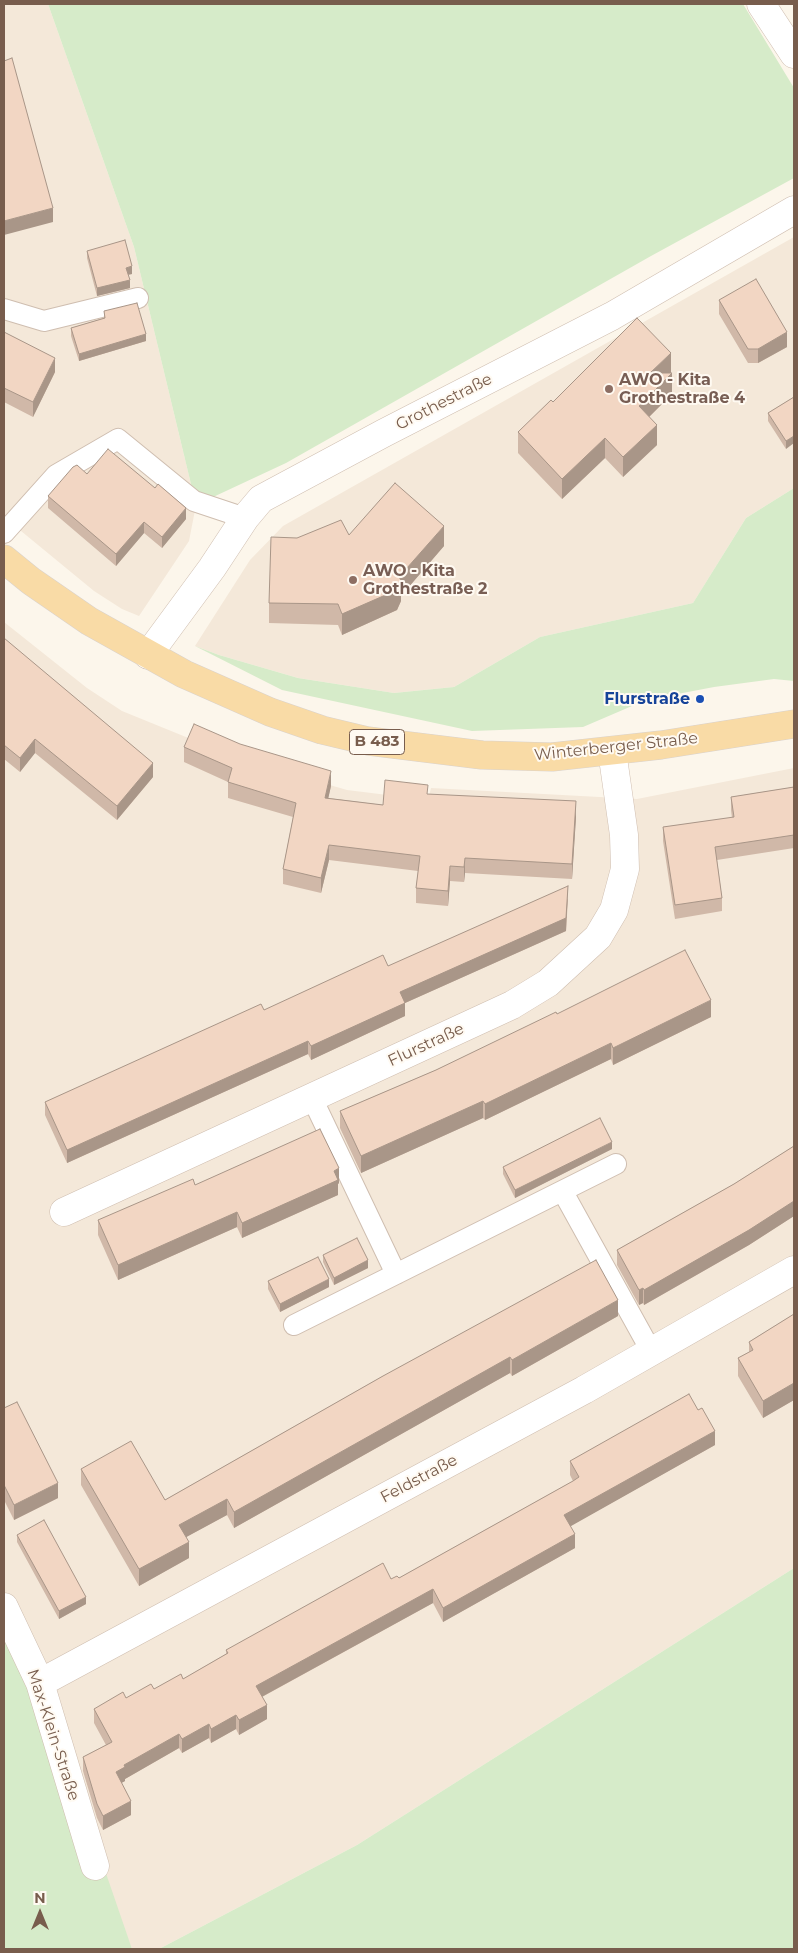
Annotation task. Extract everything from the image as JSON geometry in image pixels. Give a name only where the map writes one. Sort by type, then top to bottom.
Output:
[{"type":"main road","name":"Winterberger Straße","points":[[4,559],[31,581],[89,622],[148,656],[270,712],[322,730],[368,741],[482,755],[552,758],[794,724]]},
{"type":"street","points":[[761,4],[794,54]]},
{"type":"street","name":"Grothestraße","points":[[148,656],[212,568],[245,518],[261,499],[384,432],[612,316],[794,210]]},
{"type":"street","name":"Flurstraße","points":[[64,1212],[512,1005],[548,983],[598,937],[614,910],[625,869],[624,836],[612,751]]},
{"type":"street","name":"Feldstraße","points":[[40,1683],[584,1390],[794,1270]]},
{"type":"street","name":"Max-Klein-Straße","points":[[4,1607],[40,1683],[95,1866]]},
{"type":"lane","points":[[4,309],[44,321],[138,298]]},
{"type":"lane","points":[[4,533],[56,476],[118,439],[194,500],[245,518]]},
{"type":"lane","points":[[312,1098],[396,1274]]},
{"type":"lane","points":[[294,1325],[616,1164]]},
{"type":"lane","points":[[563,1192],[651,1351]]},
{"type":"shaded area","points":[[4,4],[48,4],[134,247],[196,505],[189,541],[139,616],[122,609],[94,591],[4,517]]},
{"type":"shaded area","points":[[794,237],[794,488],[746,518],[693,603],[540,637],[454,687],[394,693],[298,678],[195,646],[250,560],[283,526]]},
{"type":"shaded area","points":[[4,622],[87,688],[122,711],[240,759],[347,790],[428,800],[431,788],[637,799],[794,768],[794,1568],[357,1845],[159,1949],[132,1949],[4,1643]]},
{"type":"green space","points":[[48,4],[743,4],[794,88],[794,178],[651,256],[286,463],[196,505],[134,247]]},
{"type":"green space","points":[[794,488],[794,681],[774,679],[714,687],[646,700],[583,727],[472,731],[282,690],[195,646],[298,678],[394,693],[454,687],[540,637],[693,603],[746,518]]},
{"type":"green space","points":[[794,1568],[794,1949],[159,1949],[357,1845]]},
{"type":"green space","points":[[4,1614],[45,1696],[132,1949],[4,1949]]},
{"type":"building","points":[[12,58],[53,208],[4,221],[4,61]]},
{"type":"building","points":[[125,240],[132,266],[126,268],[130,280],[97,288],[87,251]]},
{"type":"building","points":[[756,279],[787,332],[758,349],[748,349],[719,300]]},
{"type":"building","points":[[137,303],[146,334],[79,354],[71,328],[105,318],[104,311]]},
{"type":"building","points":[[637,318],[671,353],[650,373],[672,373],[639,406],[657,425],[623,457],[605,438],[562,479],[518,432],[551,400],[553,402]]},
{"type":"building","points":[[4,332],[55,358],[33,402],[4,388]]},
{"type":"building","points":[[794,397],[794,436],[786,441],[768,413]]},
{"type":"building","points":[[108,449],[155,488],[158,484],[186,508],[162,537],[144,522],[116,554],[48,496],[73,467],[77,465],[87,474]]},
{"type":"building","points":[[395,483],[444,526],[399,577],[401,580],[397,590],[342,614],[338,604],[269,603],[271,537],[297,538],[341,520],[349,535]]},
{"type":"building","points":[[4,638],[153,763],[117,806],[35,739],[20,758],[4,745]]},
{"type":"building","points":[[194,724],[240,744],[331,771],[325,798],[383,805],[385,780],[428,785],[427,794],[576,801],[572,864],[465,858],[464,867],[450,866],[448,891],[416,888],[420,856],[329,845],[321,878],[283,869],[296,803],[228,782],[232,768],[184,747]]},
{"type":"building","points":[[794,787],[794,835],[715,847],[722,898],[675,905],[663,827],[734,817],[731,797]]},
{"type":"building","points":[[568,886],[566,918],[400,992],[405,1003],[311,1046],[308,1041],[67,1150],[45,1102],[261,1004],[264,1010],[383,955],[388,966]]},
{"type":"building","points":[[685,950],[711,1000],[613,1048],[611,1043],[485,1104],[483,1101],[361,1156],[340,1111],[436,1070],[556,1012],[557,1014]]},
{"type":"building","points":[[600,1118],[612,1142],[515,1190],[503,1167]]},
{"type":"building","points":[[320,1129],[339,1168],[334,1171],[338,1180],[242,1223],[237,1212],[118,1265],[98,1220],[193,1179],[195,1185]]},
{"type":"building","points":[[794,1146],[794,1201],[749,1230],[644,1290],[643,1288],[639,1290],[617,1250],[734,1184]]},
{"type":"building","points":[[357,1238],[368,1260],[334,1278],[323,1255]]},
{"type":"building","points":[[318,1257],[329,1279],[280,1304],[268,1281]]},
{"type":"building","points":[[596,1260],[618,1300],[512,1360],[510,1357],[234,1512],[227,1499],[179,1525],[189,1542],[139,1569],[81,1469],[131,1441],[165,1500],[383,1376]]},
{"type":"building","points":[[794,1314],[794,1383],[763,1401],[738,1358],[753,1350],[749,1342]]},
{"type":"building","points":[[689,1394],[698,1410],[702,1408],[715,1431],[564,1515],[575,1534],[443,1608],[433,1589],[256,1686],[267,1705],[239,1720],[236,1715],[211,1729],[209,1724],[182,1739],[179,1734],[124,1765],[125,1767],[116,1772],[131,1801],[103,1816],[97,1804],[83,1757],[112,1742],[94,1709],[123,1692],[126,1698],[151,1684],[154,1689],[181,1674],[183,1679],[228,1653],[226,1650],[383,1563],[391,1579],[397,1576],[399,1578],[573,1481],[579,1477],[570,1461]]},
{"type":"building","points":[[17,1402],[58,1483],[14,1505],[4,1485],[4,1408]]},
{"type":"building","points":[[44,1520],[86,1597],[59,1611],[17,1535]]},
{"type":"place","name":"AWO - Kita Grothestraße 4","points":[[609,389]]},
{"type":"place","name":"AWO - Kita Grothestraße 2","points":[[353,580]]},
{"type":"place","name":"Flurstraße","points":[[700,699]]}]
